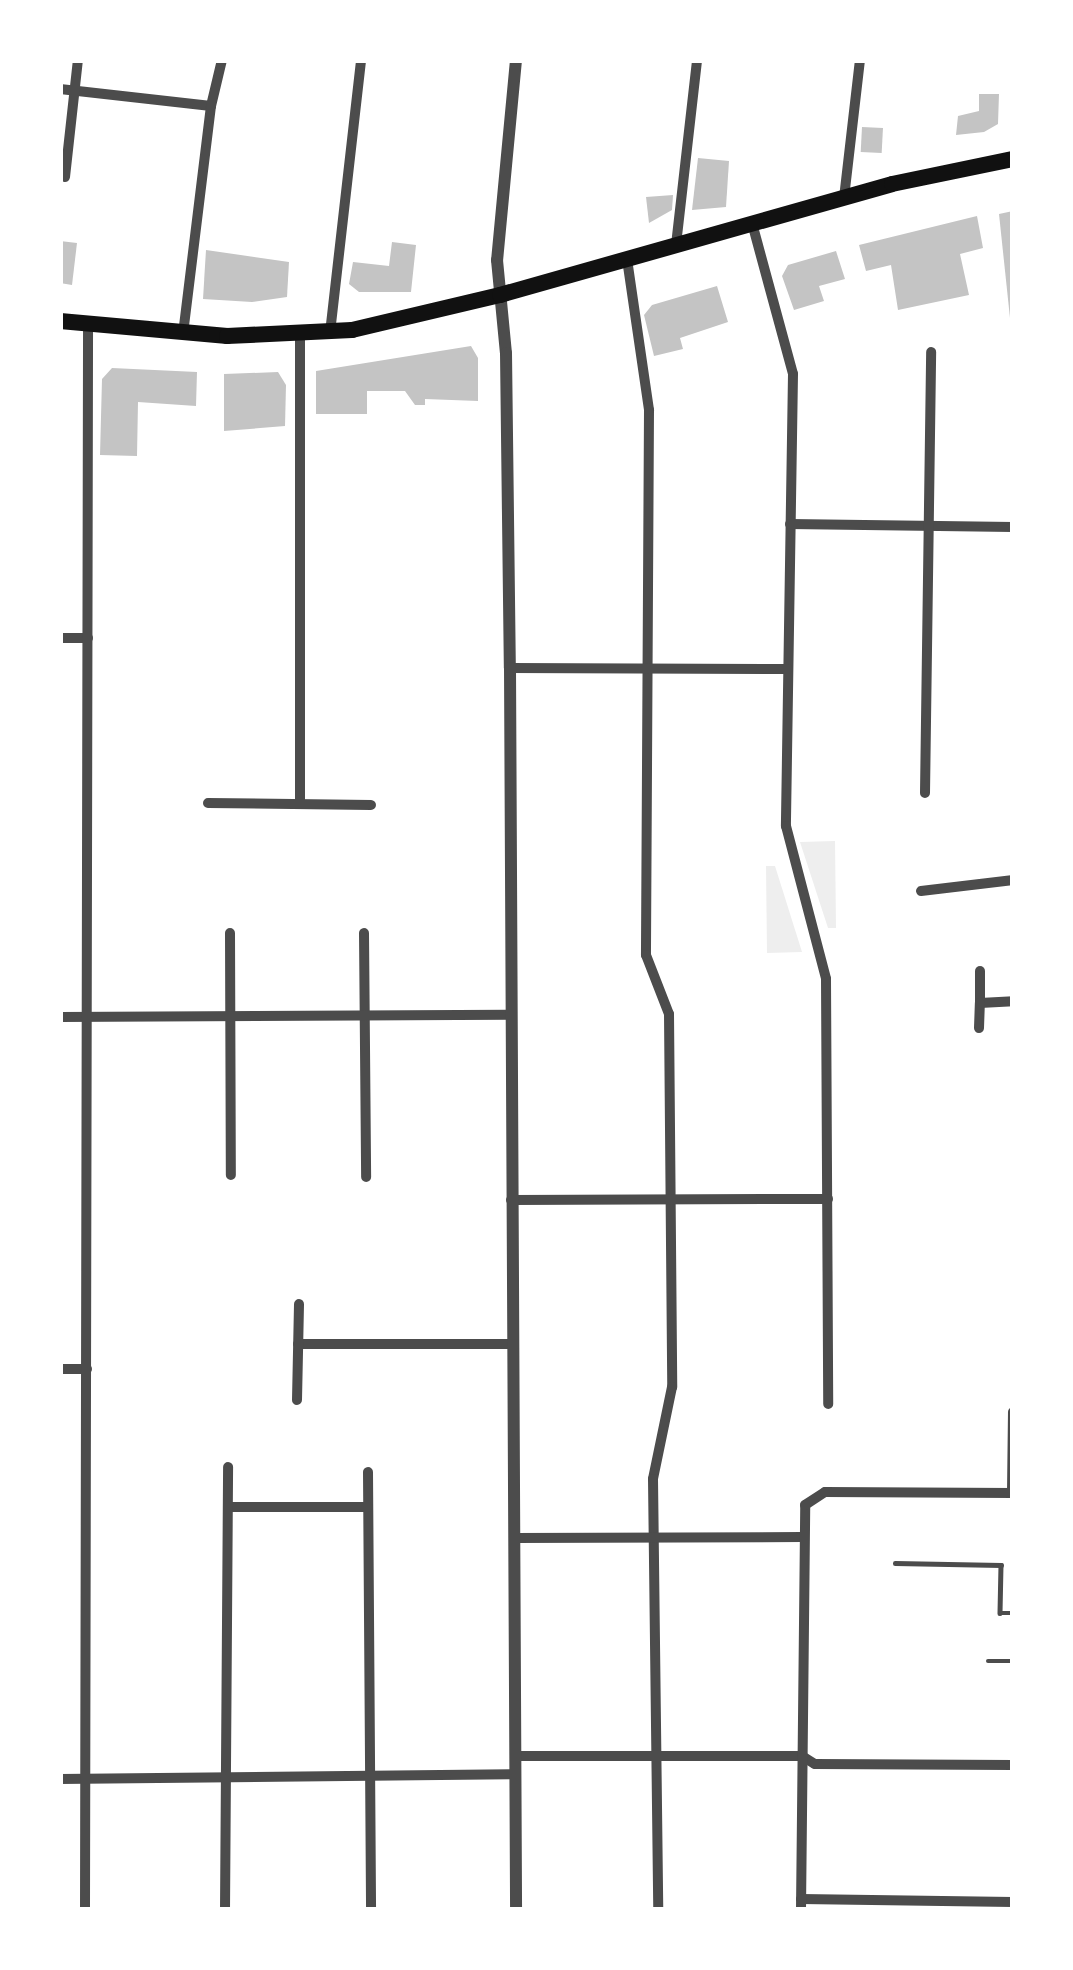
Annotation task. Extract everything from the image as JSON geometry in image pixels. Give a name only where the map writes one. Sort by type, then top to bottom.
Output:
[{"type":"main road","points":[[60,321],[183,334],[330,333],[500,296],[844,198],[1013,159]]},
{"type":"street","points":[[65,177],[77,60]]},
{"type":"street","points":[[183,334],[211,106],[222,60]]},
{"type":"street","points":[[330,333],[361,60]]},
{"type":"street","points":[[516,60],[497,249],[506,353],[510,668],[516,1910]]},
{"type":"street","points":[[676,244],[698,60]]},
{"type":"street","points":[[844,198],[860,60]]},
{"type":"street","points":[[60,89],[211,106]]},
{"type":"street","points":[[752,223],[791,358],[787,838],[826,979],[829,1404]]},
{"type":"street","points":[[628,259],[648,390],[646,955],[669,1014],[672,1387],[655,1457],[658,1910]]},
{"type":"street","points":[[85,1910],[88,325]]},
{"type":"street","points":[[300,335],[300,804]]},
{"type":"street","points":[[925,793],[931,352]]},
{"type":"street","points":[[790,524],[1013,527]]},
{"type":"street","points":[[60,638],[88,638]]},
{"type":"street","points":[[510,668],[788,669]]},
{"type":"street","points":[[208,803],[371,805]]},
{"type":"street","points":[[921,890],[1013,880]]},
{"type":"street","points":[[230,933],[231,1174]]},
{"type":"street","points":[[364,933],[365,1177]]},
{"type":"street","points":[[979,1028],[980,971]]},
{"type":"street","points":[[980,1003],[1013,1001]]},
{"type":"street","points":[[60,1016],[509,1016]]},
{"type":"street","points":[[511,1200],[828,1199]]},
{"type":"street","points":[[297,1400],[299,1304]]},
{"type":"street","points":[[298,1344],[512,1344]]},
{"type":"street","points":[[60,1369],[87,1369]]},
{"type":"street","points":[[1013,1412],[1013,1493],[825,1492],[808,1500],[802,1538],[801,1905],[1013,1902]]},
{"type":"street","points":[[225,1910],[228,1467]]},
{"type":"street","points":[[368,1472],[371,1910]]},
{"type":"street","points":[[228,1508],[368,1508]]},
{"type":"street","points":[[514,1538],[802,1538]]},
{"type":"street","points":[[516,1756],[802,1756],[815,1764],[1013,1765]]},
{"type":"street","points":[[60,1779],[516,1774]]},
{"type":"lane","points":[[895,1563],[1000,1565],[1000,1613],[1013,1613]]},
{"type":"lane","points":[[988,1661],[1013,1661]]},
{"type":"shaded area","points":[[835,841],[836,928],[828,928],[800,842]]},
{"type":"shaded area","points":[[766,866],[775,866],[802,952],[767,953]]},
{"type":"building","points":[[979,94],[999,94],[998,124],[984,132],[956,135],[958,116],[979,111]]},
{"type":"building","points":[[862,127],[883,128],[882,153],[861,152]]},
{"type":"building","points":[[698,158],[729,161],[726,207],[692,210]]},
{"type":"building","points":[[673,195],[672,210],[649,223],[646,197]]},
{"type":"building","points":[[1013,211],[1013,318],[1010,318],[999,214]]},
{"type":"building","points":[[977,216],[983,248],[960,254],[969,295],[898,310],[891,265],[866,271],[859,245]]},
{"type":"building","points":[[60,241],[77,243],[72,285],[60,283]]},
{"type":"building","points":[[392,242],[416,245],[411,292],[359,292],[349,284],[353,262],[389,266]]},
{"type":"building","points":[[206,250],[289,262],[287,297],[252,302],[203,299]]},
{"type":"building","points":[[836,251],[845,279],[819,286],[824,301],[794,310],[782,276],[788,265]]},
{"type":"building","points":[[717,286],[728,322],[680,338],[683,349],[654,356],[644,315],[652,305]]},
{"type":"building","points":[[471,346],[478,358],[478,401],[425,399],[425,405],[415,405],[405,391],[367,391],[367,414],[316,414],[316,371]]},
{"type":"building","points":[[112,368],[197,372],[196,406],[138,402],[137,456],[100,455],[102,379]]},
{"type":"building","points":[[278,372],[286,385],[285,426],[224,431],[224,374]]}]
